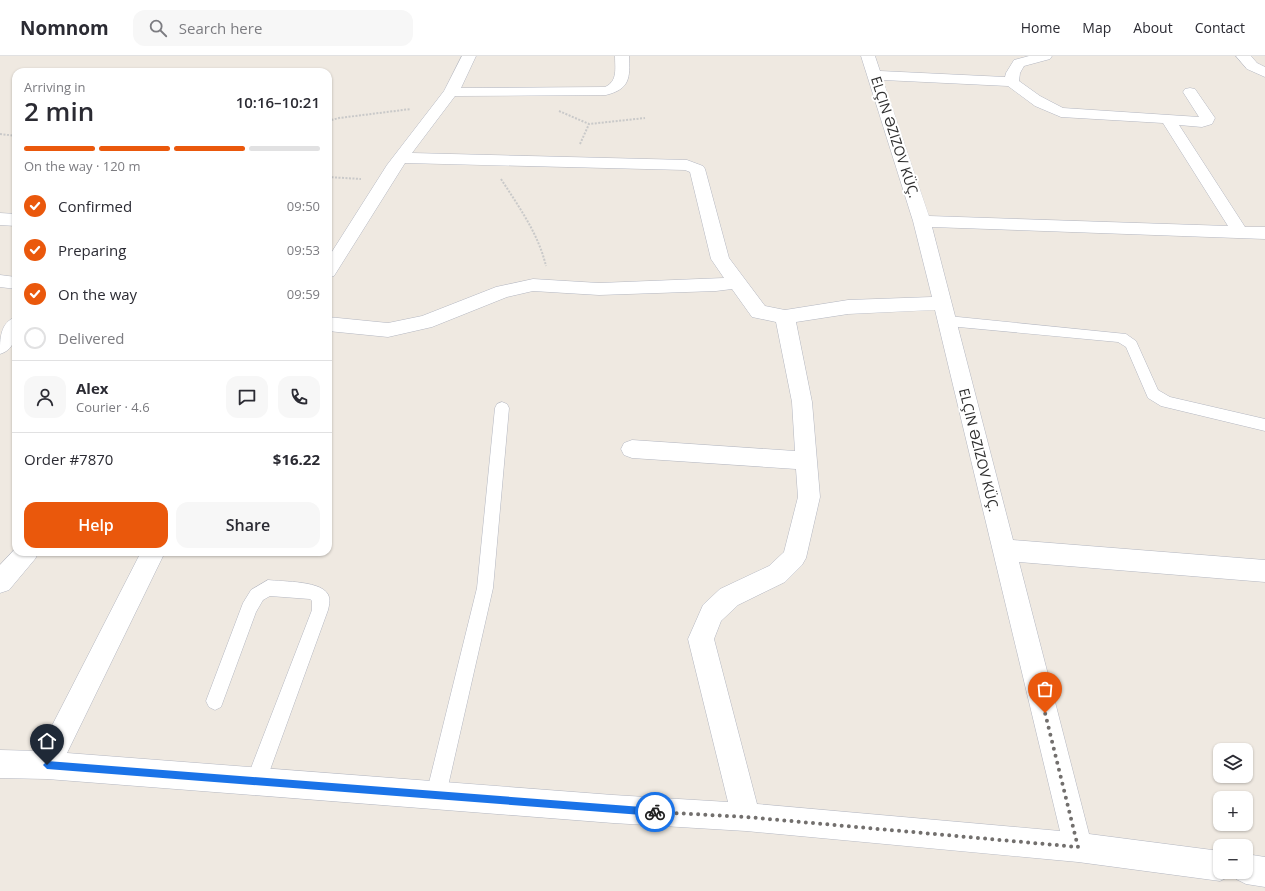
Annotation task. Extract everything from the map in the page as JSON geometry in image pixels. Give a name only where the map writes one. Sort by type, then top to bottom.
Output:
[{"type":"street","points":[[332,266],[385,181],[452,92],[469,56]]},
{"type":"street","points":[[452,92],[606,91],[616,89],[621,81],[622,56]]},
{"type":"street","points":[[1012,82],[1013,73],[1019,63],[1045,56]]},
{"type":"street","points":[[1243,56],[1252,66],[1265,73]]},
{"type":"street","points":[[871,66],[1012,82],[1033,100],[1046,107],[1061,112],[1202,122],[1207,121],[1207,118],[1190,92]]},
{"type":"street","name":"ELÇIN ƏZIZOV KÜÇ.","points":[[871,66],[922,221],[1078,847]]},
{"type":"street","points":[[1168,119],[1240,232]]},
{"type":"street","points":[[401,158],[687,165],[697,169],[720,259],[759,312],[785,317],[848,306],[945,312]]},
{"type":"street","points":[[0,219],[12,220]]},
{"type":"street","points":[[922,221],[1265,233]]},
{"type":"street","points":[[0,281],[12,282]]},
{"type":"street","points":[[332,324],[388,330],[425,322],[503,292],[533,285],[599,289],[737,282]]},
{"type":"street","points":[[746,817],[701,639],[712,613],[729,597],[778,574],[794,558],[809,498],[802,402],[785,317]]},
{"type":"street","points":[[0,347],[12,330]]},
{"type":"street","points":[[632,449],[806,461]]},
{"type":"street","points":[[1004,550],[1265,571]]},
{"type":"street","points":[[0,582],[23,556]]},
{"type":"street","points":[[47,765],[150,556]]},
{"type":"street","points":[[0,764],[47,765],[256,780],[613,809],[746,817],[1078,847],[1213,865]]},
{"type":"street","points":[[1253,870],[1265,872]]},
{"type":"lane","points":[[945,312],[1121,337],[1131,344],[1153,394],[1166,402],[1265,425]]},
{"type":"lane","points":[[436,795],[442,763],[485,588],[502,408]]},
{"type":"lane","points":[[215,701],[249,608],[257,595],[268,588],[313,592],[321,598],[320,610],[256,780]]},
{"type":"path","points":[[537,92],[556,110],[589,124],[645,118]]},
{"type":"path","points":[[332,120],[441,106]]},
{"type":"path","points":[[0,134],[12,136]]},
{"type":"path","points":[[489,160],[535,234],[544,255],[549,286]]},
{"type":"path","points":[[332,177],[385,181]]},
{"type":"way so far","points":[[655,812],[746,817],[1078,847],[1045,713]]},
{"type":"route","points":[[47,765],[655,812]]}]
